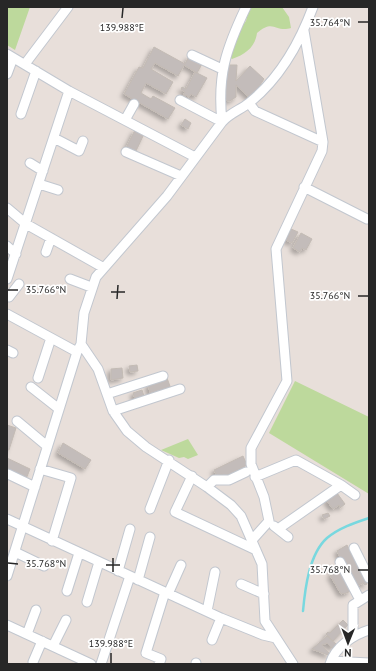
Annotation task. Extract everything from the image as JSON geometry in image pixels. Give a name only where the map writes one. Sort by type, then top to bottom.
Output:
[{"type":"street","points":[[25,64],[68,7]]},
{"type":"street","points":[[222,122],[220,105],[222,69],[229,43],[246,7]]},
{"type":"street","points":[[7,576],[79,348],[84,313],[91,287],[96,277],[167,196],[222,122],[229,115],[249,103],[267,87],[304,31],[313,7]]},
{"type":"street","points":[[288,537],[269,521],[264,497],[251,464],[251,448],[287,381],[276,249],[322,151],[323,142],[304,31]]},
{"type":"street","points":[[192,55],[222,69]]},
{"type":"street","points":[[7,74],[10,56],[69,91],[195,157]]},
{"type":"street","points":[[21,114],[36,71]]},
{"type":"street","points":[[7,279],[69,91]]},
{"type":"street","points":[[180,100],[222,122]]},
{"type":"street","points":[[249,103],[255,111],[323,142]]},
{"type":"street","points":[[125,120],[134,104]]},
{"type":"street","points":[[54,138],[79,151],[83,141]]},
{"type":"street","points":[[126,152],[181,176]]},
{"type":"street","points":[[30,163],[43,171]]},
{"type":"street","points":[[38,184],[58,190]]},
{"type":"street","points":[[304,187],[368,219]]},
{"type":"street","points":[[7,208],[26,224],[104,268]]},
{"type":"street","points":[[46,252],[51,238]]},
{"type":"street","points":[[7,246],[16,254]]},
{"type":"street","points":[[70,278],[91,287]]},
{"type":"street","points":[[9,293],[19,284]]},
{"type":"street","points":[[7,314],[51,338],[79,348],[98,370],[113,412],[119,423],[126,431],[146,447],[169,460],[207,487],[231,505],[241,516],[262,564],[264,621],[293,664]]},
{"type":"street","points":[[38,378],[51,338]]},
{"type":"street","points":[[107,394],[163,376]]},
{"type":"street","points":[[31,387],[59,409]]},
{"type":"street","points":[[113,412],[180,389]]},
{"type":"street","points":[[17,421],[47,446]]},
{"type":"street","points":[[150,509],[169,460]]},
{"type":"street","points":[[256,477],[296,460],[341,485],[355,496]]},
{"type":"street","points":[[40,469],[71,478],[52,540]]},
{"type":"street","points":[[207,487],[214,480],[229,480],[246,472]]},
{"type":"street","points":[[8,474],[35,487]]},
{"type":"street","points":[[192,476],[175,512],[256,550]]},
{"type":"street","points":[[278,529],[341,485]]},
{"type":"street","points":[[7,519],[221,618],[263,635],[276,638]]},
{"type":"street","points":[[252,540],[269,521]]},
{"type":"street","points":[[118,571],[130,529]]},
{"type":"street","points":[[101,664],[150,538]]},
{"type":"street","points":[[354,548],[369,578]]},
{"type":"street","points":[[15,552],[44,566]]},
{"type":"street","points":[[67,591],[80,553]]},
{"type":"street","points":[[87,602],[99,562]]},
{"type":"street","points":[[340,562],[360,600]]},
{"type":"street","points":[[159,664],[161,659],[146,653],[167,593],[181,565]]},
{"type":"street","points":[[207,611],[215,572]]},
{"type":"street","points":[[241,584],[264,594]]},
{"type":"street","points":[[353,637],[354,605],[369,595]]},
{"type":"street","points":[[26,634],[36,610]]},
{"type":"street","points":[[212,640],[221,618]]},
{"type":"street","points":[[53,646],[66,620]]},
{"type":"street","points":[[7,625],[91,664]]},
{"type":"street","points":[[331,662],[341,647],[353,637],[369,630]]},
{"type":"street","points":[[33,662],[42,641]]},
{"type":"street","points":[[331,662],[369,663]]},
{"type":"green space","points":[[7,7],[30,7],[15,50],[7,45]]},
{"type":"green space","points":[[249,7],[282,7],[289,17],[291,28],[281,29],[271,26],[263,29],[257,33],[252,46],[246,52],[232,59],[228,56],[239,30],[246,21]]},
{"type":"green space","points":[[295,381],[369,417],[369,494],[269,433]]},
{"type":"green space","points":[[188,439],[198,455],[188,459],[184,457],[179,458],[161,450]]},
{"type":"building","points":[[154,47],[185,64],[189,56],[202,64],[197,73],[184,65],[178,76],[155,63],[151,69],[173,82],[166,94],[146,83],[141,93],[151,99],[153,96],[175,108],[168,119],[124,94],[139,67],[143,68]]},
{"type":"building","points":[[225,65],[237,65],[236,81],[250,66],[264,79],[251,99],[236,85],[236,97],[230,101],[224,100]]},
{"type":"building","points":[[195,72],[207,78],[196,97],[191,94],[189,97],[186,95],[185,97],[183,96],[185,92],[181,89],[182,87],[186,89]]},
{"type":"building","points":[[185,119],[191,123],[188,129],[181,125]]},
{"type":"building","points":[[135,130],[144,134],[135,153],[126,148]]},
{"type":"building","points":[[291,229],[298,232],[292,243],[286,240]]},
{"type":"building","points":[[301,233],[312,239],[306,250],[302,248],[300,252],[293,248]]},
{"type":"building","points":[[137,365],[138,371],[130,372],[129,366]]},
{"type":"building","points":[[122,368],[123,378],[111,380],[111,369]]},
{"type":"building","points":[[167,378],[171,389],[151,395],[148,385]]},
{"type":"building","points":[[142,390],[144,396],[135,399],[133,393]]},
{"type":"building","points":[[7,425],[16,428],[9,450],[7,450]]},
{"type":"building","points":[[63,443],[91,460],[85,469],[58,453]]},
{"type":"building","points":[[243,456],[247,465],[224,477],[222,474],[217,476],[214,470]]},
{"type":"building","points":[[7,458],[30,469],[26,479],[7,471]]},
{"type":"building","points":[[337,493],[345,504],[340,508],[339,505],[333,509],[326,500]]},
{"type":"building","points":[[328,513],[330,516],[324,519],[322,515]]},
{"type":"building","points":[[347,545],[367,584],[365,585],[363,583],[355,587],[337,551]]},
{"type":"building","points":[[337,564],[351,591],[344,594],[341,594],[330,575],[334,573],[331,568]]},
{"type":"building","points":[[343,620],[348,625],[333,641],[326,634],[328,632],[330,633]]},
{"type":"building","points":[[327,636],[336,644],[332,648],[327,643],[322,645],[330,654],[328,655],[312,649]]},
{"type":"waterway","points":[[303,611],[309,572],[312,562],[321,545],[327,538],[337,531],[369,518]]}]
